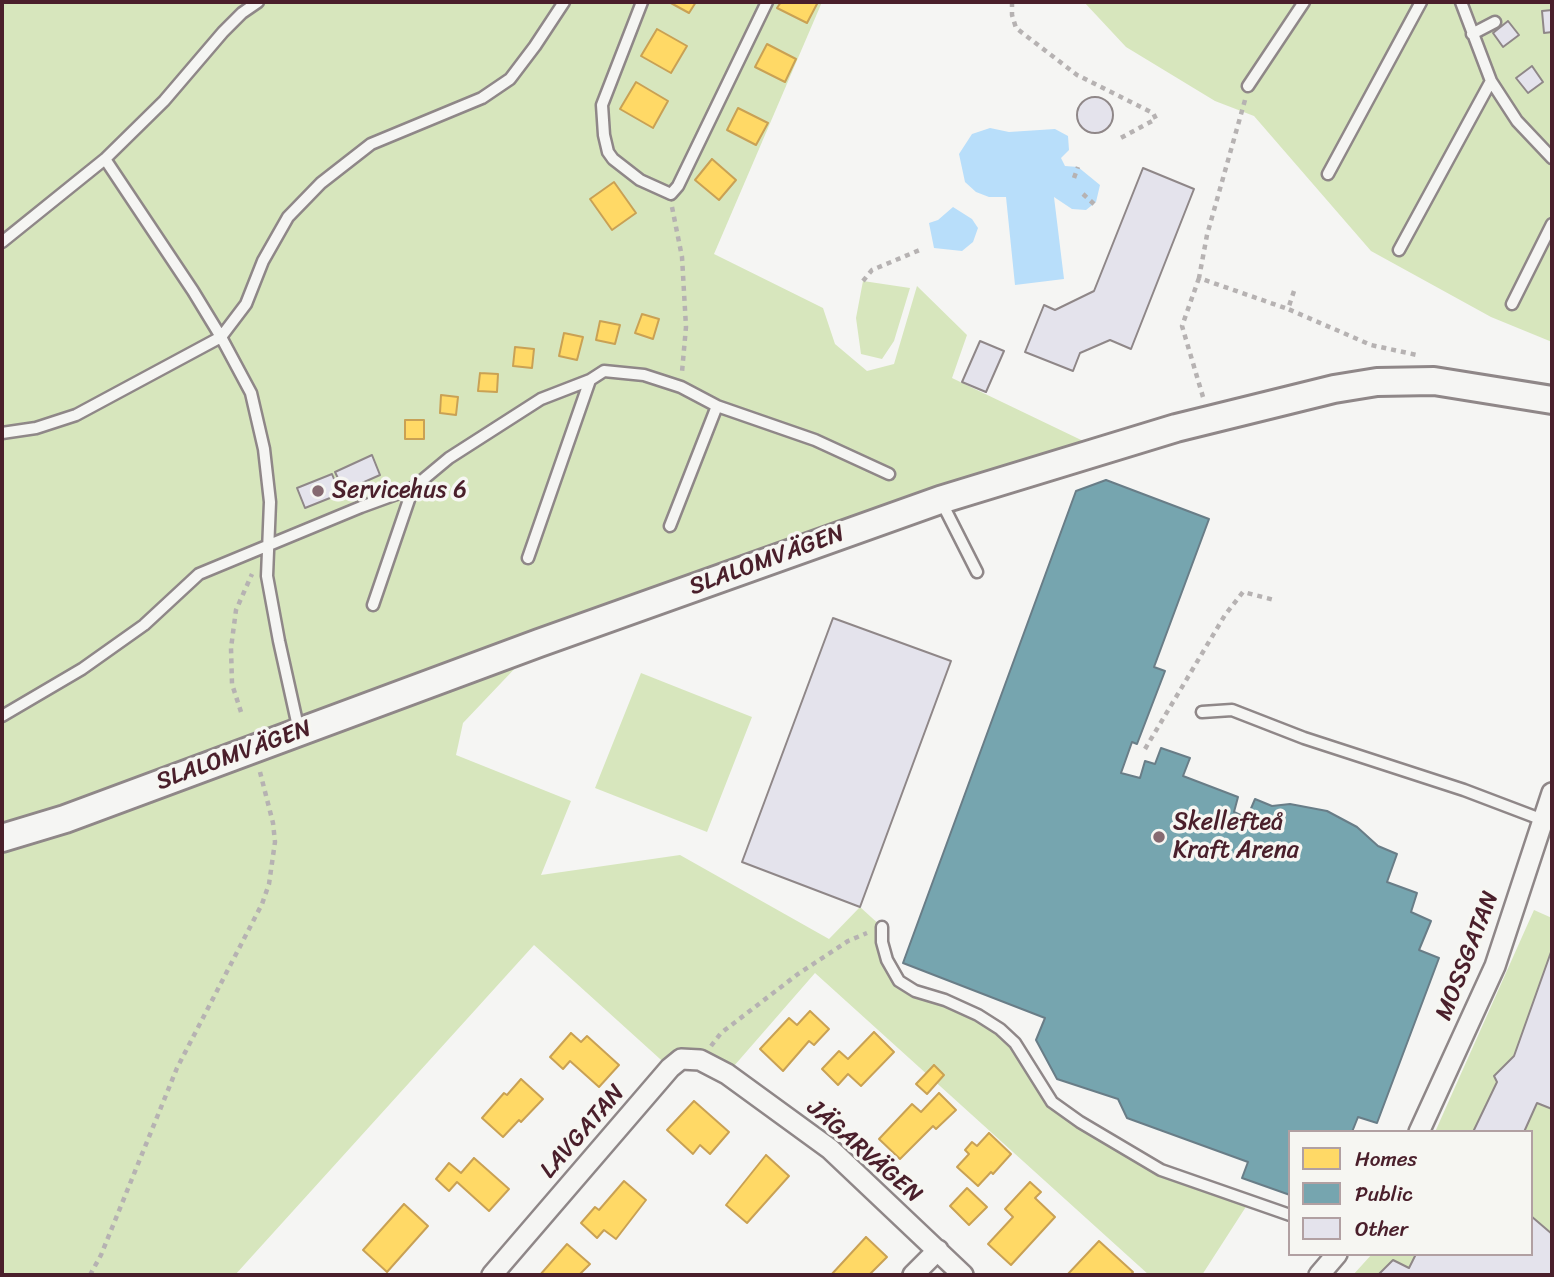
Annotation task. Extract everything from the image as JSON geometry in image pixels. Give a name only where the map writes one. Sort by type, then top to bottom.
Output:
[{"type":"street","name":"SLALOMVÄGEN","points":[[2,838],[65,818],[564,634],[940,500],[1005,478],[1209,419],[1334,389],[1377,382],[1434,381],[1552,400]]},
{"type":"street","name":"MOSSGATAN","points":[[1420,1130],[1494,966],[1552,793]]},
{"type":"street","name":"LAVGATAN","points":[[492,1275],[670,1068],[681,1059],[700,1060]]},
{"type":"street","name":"JÄGARVÄGEN","points":[[700,1060],[727,1074],[830,1149],[963,1275]]},
{"type":"street","points":[[913,1275],[938,1250]]},
{"type":"street","points":[[1319,1275],[1335,1256]]},
{"type":"lane","points":[[2,243],[104,159],[164,101],[223,32],[258,2]]},
{"type":"lane","points":[[2,433],[36,428],[76,415],[221,337],[246,304],[263,261],[289,218],[321,183],[371,144],[482,98],[510,79],[536,46],[564,2]]},
{"type":"lane","points":[[642,2],[602,105],[604,135],[608,152],[613,159],[640,180],[671,194],[678,186],[767,2]]},
{"type":"lane","points":[[1248,86],[1304,2]]},
{"type":"lane","points":[[1328,174],[1421,2]]},
{"type":"lane","points":[[1461,2],[1491,81],[1517,121],[1552,158]]},
{"type":"lane","points":[[1472,34],[1495,22]]},
{"type":"lane","points":[[1399,250],[1491,81]]},
{"type":"lane","points":[[104,159],[221,337],[251,393],[264,449],[270,502],[267,576],[299,732]]},
{"type":"lane","points":[[1512,304],[1552,223]]},
{"type":"lane","points":[[2,716],[82,669],[144,625],[200,574],[413,488],[449,458],[541,399],[590,380],[604,371],[644,375],[681,387],[717,406],[815,440],[889,474]]},
{"type":"lane","points":[[528,558],[590,380]]},
{"type":"lane","points":[[670,526],[717,406]]},
{"type":"lane","points":[[373,605],[413,488]]},
{"type":"lane","points":[[940,500],[977,572]]},
{"type":"lane","points":[[1202,712],[1232,710],[1304,738],[1464,790],[1543,820]]},
{"type":"lane","points":[[882,927],[882,942],[887,960],[899,981],[915,991],[945,1000],[978,1015],[1000,1029],[1015,1043],[1052,1102],[1080,1122],[1161,1170],[1288,1214]]},
{"type":"path","points":[[1012,2],[1016,28],[1077,75],[1153,113],[1156,119],[1117,140]]},
{"type":"path","points":[[1209,419],[1182,326],[1199,278],[1207,235],[1239,127],[1248,86]]},
{"type":"path","points":[[1074,178],[1078,167]]},
{"type":"path","points":[[671,194],[672,214],[682,257],[686,327],[681,387]]},
{"type":"path","points":[[1083,194],[1094,204]]},
{"type":"path","points":[[863,281],[872,270],[922,249]]},
{"type":"path","points":[[1199,278],[1288,309],[1371,345],[1426,357]]},
{"type":"path","points":[[1288,309],[1293,291]]},
{"type":"path","points":[[1145,749],[1224,615],[1243,592],[1274,600]]},
{"type":"path","points":[[236,610],[231,648],[232,684],[241,712]]},
{"type":"path","points":[[90,1275],[101,1255],[177,1068],[262,905],[269,884],[273,865],[274,833],[258,765]]},
{"type":"path","points":[[700,1060],[721,1033],[797,974],[848,941],[882,927]]},
{"type":"green space","points":[[2,2],[822,2],[714,254],[823,308],[835,344],[867,371],[894,364],[917,286],[967,335],[952,378],[1102,450],[539,643],[463,723],[456,755],[571,801],[541,875],[680,855],[829,939],[860,907],[882,927],[894,976],[1000,1029],[1052,1102],[1161,1170],[1249,1202],[1202,1275],[1149,1275],[815,973],[727,1074],[700,1060],[670,1068],[534,945],[235,1275],[2,1275]]},
{"type":"green space","points":[[1084,2],[1552,2],[1552,342],[1491,317],[1371,251],[1254,116],[1215,101],[1126,47]]},
{"type":"green space","points":[[863,281],[910,288],[894,341],[882,359],[861,354],[856,318]]},
{"type":"green space","points":[[641,673],[752,717],[707,832],[595,788]]},
{"type":"green space","points":[[1534,910],[1552,918],[1552,1275],[1353,1275],[1370,1256],[1533,1256],[1533,1130],[1436,1130]]},
{"type":"water","points":[[990,128],[1009,132],[1055,129],[1068,136],[1069,150],[1061,158],[1065,166],[1078,167],[1100,185],[1096,202],[1086,210],[1072,209],[1054,197],[1064,279],[1015,285],[1006,197],[989,197],[976,192],[965,182],[959,154],[972,134]]},
{"type":"water","points":[[953,207],[972,219],[978,228],[973,242],[962,251],[934,248],[929,223],[938,220]]},
{"type":"building: Homes","points":[[669,2],[696,2],[689,13]]},
{"type":"building: Homes","points":[[781,2],[818,2],[807,23],[777,8]]},
{"type":"building: Homes","points":[[657,29],[687,46],[671,73],[641,56]]},
{"type":"building: Homes","points":[[767,44],[796,59],[785,82],[755,67]]},
{"type":"building: Homes","points":[[636,82],[668,101],[653,128],[620,109]]},
{"type":"building: Homes","points":[[738,108],[768,123],[756,145],[727,130]]},
{"type":"building: Homes","points":[[712,159],[736,180],[719,200],[695,180]]},
{"type":"building: Homes","points":[[614,182],[636,213],[612,230],[590,199]]},
{"type":"building: Homes","points":[[642,314],[659,319],[653,339],[635,333]]},
{"type":"building: Homes","points":[[600,321],[620,325],[615,344],[596,340]]},
{"type":"building: Homes","points":[[564,333],[583,337],[577,360],[559,356]]},
{"type":"building: Homes","points":[[515,347],[534,349],[532,368],[513,366]]},
{"type":"building: Homes","points":[[480,373],[498,374],[497,392],[478,391]]},
{"type":"building: Homes","points":[[441,395],[458,397],[456,415],[440,413]]},
{"type":"building: Homes","points":[[405,420],[424,420],[424,439],[405,439]]},
{"type":"building: Homes","points":[[810,1011],[829,1029],[814,1045],[809,1041],[783,1071],[760,1049],[789,1018],[797,1025]]},
{"type":"building: Homes","points":[[874,1032],[894,1052],[861,1086],[848,1074],[838,1085],[822,1069],[839,1051],[848,1059]]},
{"type":"building: Homes","points":[[571,1033],[581,1042],[587,1036],[619,1065],[599,1087],[570,1061],[563,1069],[550,1057]]},
{"type":"building: Homes","points":[[934,1065],[944,1075],[927,1094],[916,1084]]},
{"type":"building: Homes","points":[[521,1079],[543,1099],[503,1137],[482,1118],[504,1093],[507,1095]]},
{"type":"building: Homes","points":[[939,1093],[956,1110],[936,1129],[933,1126],[900,1159],[879,1139],[912,1104],[921,1112]]},
{"type":"building: Homes","points":[[694,1101],[729,1132],[710,1154],[700,1145],[693,1154],[667,1130]]},
{"type":"building: Homes","points":[[989,1133],[1011,1154],[978,1186],[957,1167],[969,1154],[965,1150],[972,1142],[977,1146]]},
{"type":"building: Homes","points":[[766,1155],[789,1176],[747,1223],[726,1205]]},
{"type":"building: Homes","points":[[474,1158],[509,1189],[489,1211],[457,1182],[449,1191],[436,1179],[449,1163],[461,1173]]},
{"type":"building: Homes","points":[[624,1181],[646,1200],[616,1239],[604,1230],[597,1238],[581,1223],[595,1207],[599,1210]]},
{"type":"building: Homes","points":[[1030,1182],[1041,1192],[1035,1198],[1055,1217],[1011,1265],[988,1244],[1013,1217],[1005,1209]]},
{"type":"building: Homes","points":[[967,1188],[987,1207],[969,1225],[950,1206]]},
{"type":"building: Homes","points":[[404,1204],[428,1226],[387,1272],[363,1250]]},
{"type":"building: Homes","points":[[866,1237],[887,1257],[869,1275],[831,1275]]},
{"type":"building: Homes","points":[[1099,1241],[1133,1272],[1130,1275],[1068,1274]]},
{"type":"building: Homes","points":[[567,1244],[590,1264],[579,1275],[540,1275]]},
{"type":"building: Public","name":"Skellefteå Kraft Arena","points":[[1106,480],[1209,519],[1154,667],[1165,671],[1137,744],[1132,742],[1121,773],[1140,778],[1145,761],[1155,764],[1161,748],[1190,758],[1183,776],[1238,797],[1234,812],[1247,818],[1255,799],[1272,806],[1290,804],[1327,811],[1357,827],[1378,846],[1397,854],[1387,882],[1417,893],[1411,912],[1431,921],[1419,950],[1439,958],[1377,1123],[1358,1117],[1353,1130],[1288,1130],[1288,1194],[1242,1178],[1248,1162],[1127,1118],[1118,1099],[1057,1079],[1036,1040],[1045,1018],[903,963],[1076,491]]},
{"type":"building: Other","points":[[1552,10],[1552,32],[1544,33],[1542,11]]},
{"type":"building: Other","points":[[1508,21],[1519,35],[1503,47],[1493,33]]},
{"type":"building: Other","points":[[1532,66],[1543,82],[1528,93],[1516,78]]},
{"type":"building: Other","points":[[1095,97],[1107,103],[1113,115],[1107,127],[1095,133],[1083,127],[1077,115],[1083,103]]},
{"type":"building: Other","points":[[1143,168],[1194,189],[1131,349],[1110,340],[1080,353],[1073,371],[1025,352],[1044,305],[1055,310],[1094,291]]},
{"type":"building: Other","points":[[980,341],[1004,351],[986,392],[962,382]]},
{"type":"building: Other","points":[[372,455],[380,475],[344,491],[335,472]]},
{"type":"building: Other","name":"Servicehus 6","points":[[332,474],[340,494],[305,508],[297,488]]},
{"type":"building: Other","points":[[833,618],[951,661],[860,907],[742,862]]},
{"type":"building: Other","points":[[1551,952],[1552,1109],[1537,1103],[1525,1130],[1474,1130],[1497,1082],[1494,1076],[1514,1056]]},
{"type":"building: Other","points":[[1533,1218],[1552,1234],[1552,1275],[1378,1275],[1393,1260],[1409,1268],[1415,1256],[1533,1256]]},
{"type":"place","name":"Servicehus 6","points":[[318,491]]},
{"type":"place","name":"Skellefteå Kraft Arena","points":[[1159,837]]}]
